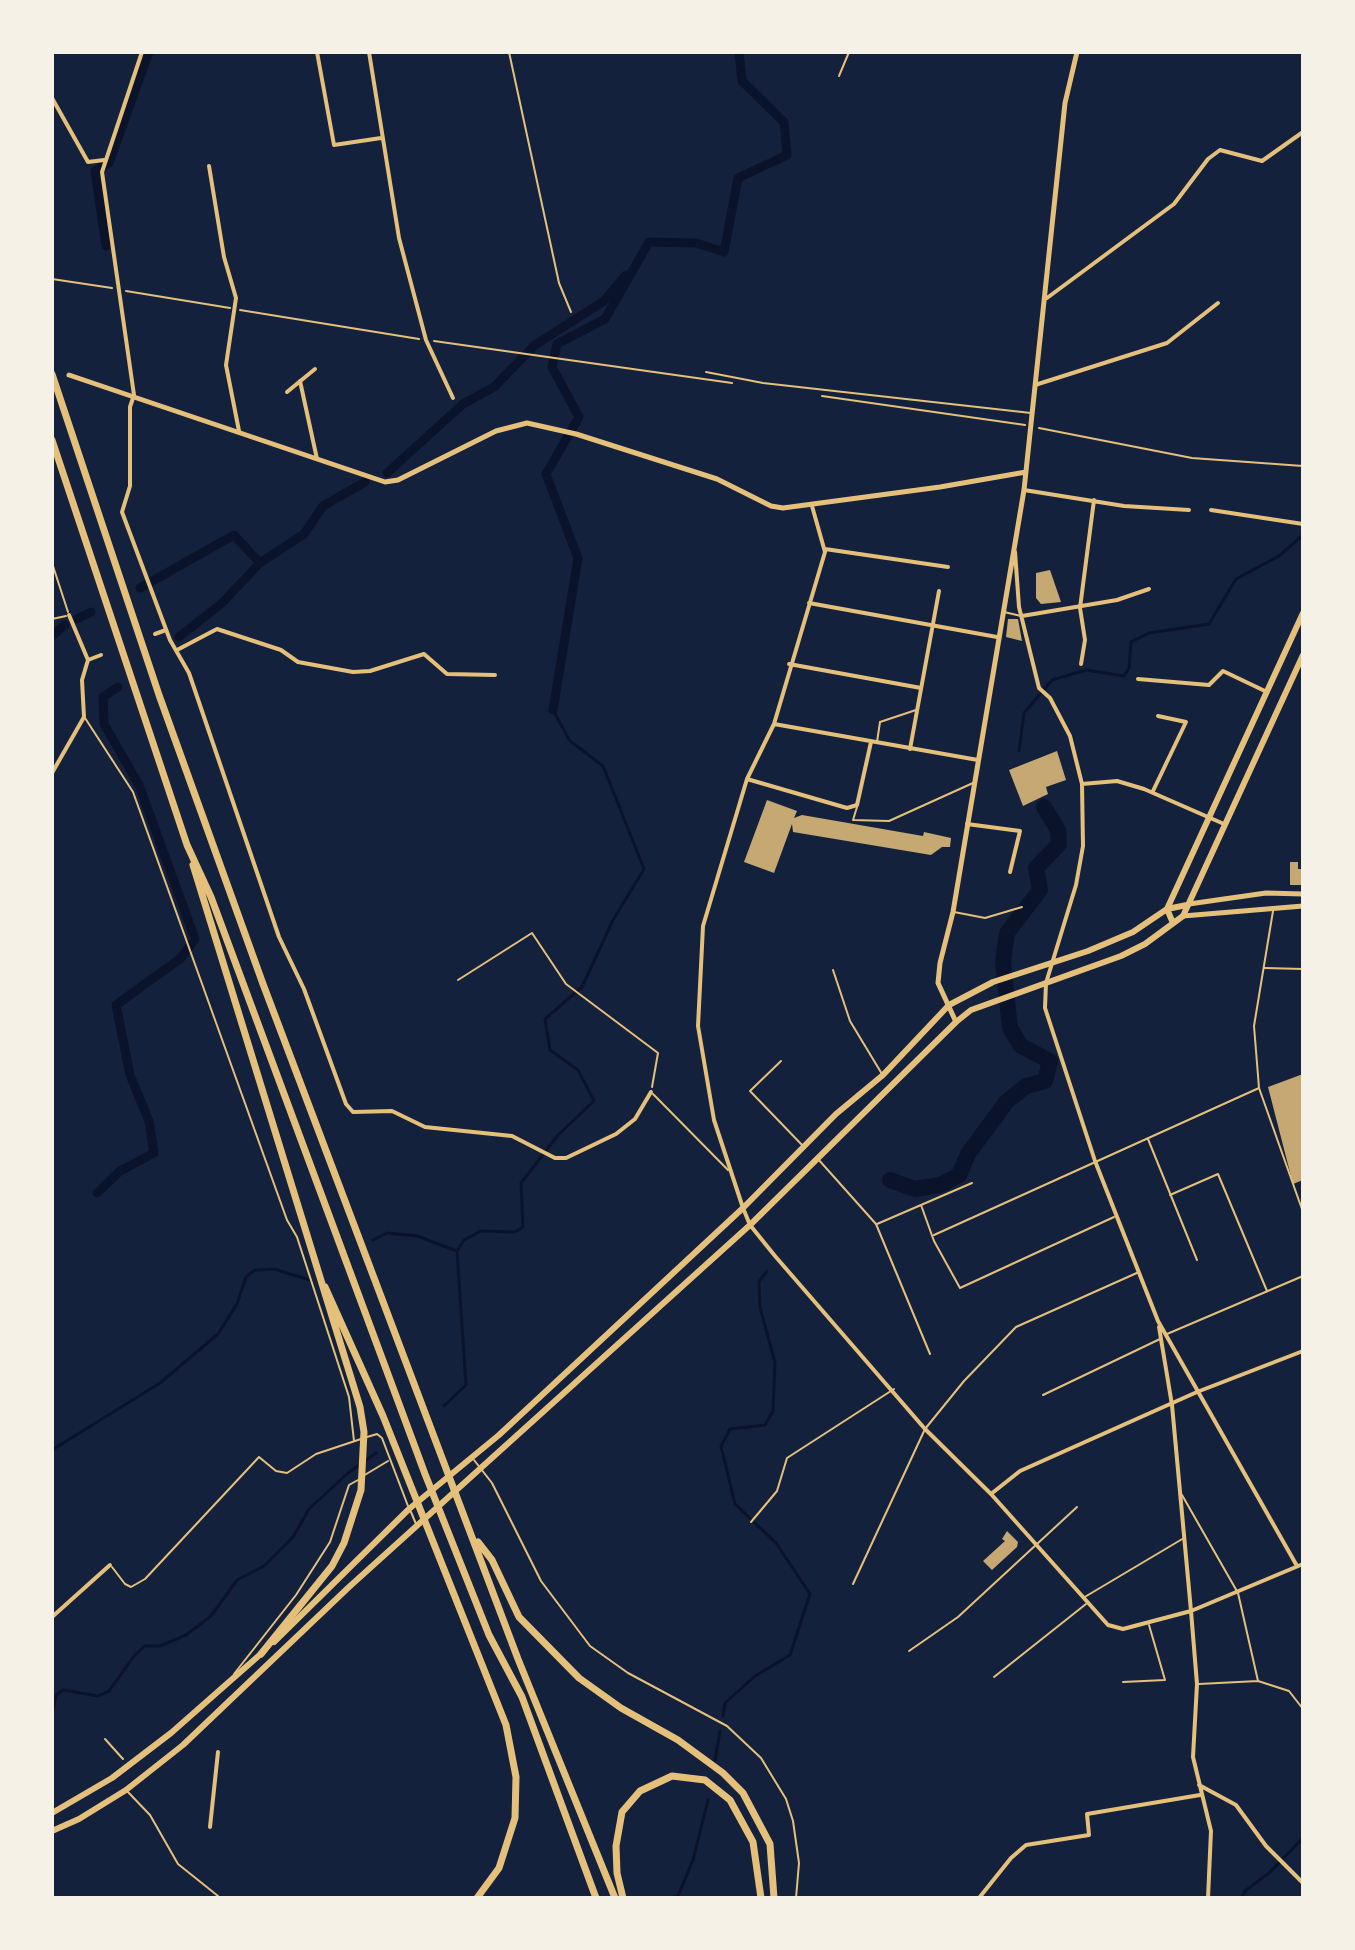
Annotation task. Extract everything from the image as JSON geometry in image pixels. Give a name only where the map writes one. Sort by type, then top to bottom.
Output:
[{"type":"highway","points":[[52,374],[159,695],[442,1459],[615,1898]]},
{"type":"highway","points":[[52,440],[187,845],[360,1407],[364,1432],[361,1490],[332,1566],[261,1654]]},
{"type":"highway","points":[[187,845],[215,908],[425,1474],[489,1635],[522,1697],[596,1898]]},
{"type":"highway","points":[[316,1266],[412,1487],[506,1725],[513,1755],[515,1818],[499,1868],[477,1898]]},
{"type":"highway","points":[[472,1534],[492,1560],[519,1617],[579,1678],[621,1708],[678,1740],[723,1773],[743,1793],[770,1844],[774,1898]]},
{"type":"highway","points":[[623,1898],[617,1873],[616,1846],[622,1812],[640,1791],[672,1776],[705,1780],[730,1800],[753,1842],[761,1898]]},
{"type":"main road","points":[[1173,923],[1167,909],[1303,613]]},
{"type":"main road","points":[[52,1831],[79,1819],[126,1790],[183,1745],[417,1526],[750,1225],[956,1022],[971,1010],[1121,956],[1145,944],[1183,916],[1303,655]]},
{"type":"main road","points":[[52,1813],[129,1766],[261,1654],[409,1509],[499,1435],[743,1208],[836,1114],[883,1075],[949,1005],[1001,978],[1133,932],[1167,909],[1187,905]]},
{"type":"street","points":[[142,52],[104,160],[104,198],[134,395],[130,407],[130,486],[122,512],[166,630],[189,673],[279,937],[304,989],[346,1104],[353,1112],[392,1111],[425,1127],[512,1136],[555,1158],[566,1158],[616,1134],[635,1119],[651,1092]]},
{"type":"street","points":[[317,52],[334,145],[381,138]]},
{"type":"street","points":[[369,52],[399,238],[426,340],[453,398]]},
{"type":"street","points":[[956,1022],[938,983],[953,912],[1024,490],[1047,298],[1065,103],[1077,52]]},
{"type":"street","points":[[52,98],[88,162],[104,160]]},
{"type":"street","points":[[1047,298],[1174,204],[1208,159],[1220,150],[1262,161],[1303,132]]},
{"type":"street","points":[[209,166],[224,257],[236,298],[226,365],[239,431]]},
{"type":"street","points":[[1035,385],[1167,343],[1218,303]]},
{"type":"street","points":[[287,392],[315,369]]},
{"type":"street","points":[[69,375],[385,482],[398,480],[496,431],[527,423],[576,434],[717,479],[771,506],[812,506],[1026,472]]},
{"type":"street","points":[[300,381],[317,459]]},
{"type":"street","points":[[1024,490],[1189,510]]},
{"type":"street","points":[[1081,664],[1085,640],[1080,608],[1094,500]]},
{"type":"street","points":[[812,506],[825,549],[774,724],[747,779],[703,926],[698,1026],[706,1081],[728,1170],[750,1225],[894,1389],[925,1429],[991,1494],[1108,1625],[1123,1629],[1191,1611],[1303,1564]]},
{"type":"street","points":[[1211,510],[1303,524]]},
{"type":"street","points":[[1015,547],[1022,616],[1039,688],[1050,698],[1070,736],[1082,784],[1083,846],[1076,885],[1046,983],[1045,1008],[1095,1161],[1163,1337],[1197,1684],[1193,1757],[1211,1831],[1208,1898]]},
{"type":"street","points":[[825,549],[948,567]]},
{"type":"street","points":[[1022,616],[1080,608],[1149,589]]},
{"type":"street","points":[[910,749],[939,591]]},
{"type":"street","points":[[809,603],[997,637]]},
{"type":"street","points":[[52,773],[84,717],[82,680],[88,660],[69,615]]},
{"type":"street","points":[[177,650],[217,629],[281,650],[298,662],[353,672],[370,671],[424,654],[447,674],[495,675]]},
{"type":"street","points":[[155,634],[166,630]]},
{"type":"street","points":[[88,660],[101,655]]},
{"type":"street","points":[[789,664],[921,688]]},
{"type":"street","points":[[1138,679],[1209,685],[1223,671],[1267,692]]},
{"type":"street","points":[[1153,792],[1186,722],[1158,716]]},
{"type":"street","points":[[774,724],[978,760]]},
{"type":"street","points":[[747,779],[847,808],[857,805],[874,742]]},
{"type":"street","points":[[1082,784],[1117,781],[1153,792],[1224,824]]},
{"type":"street","points":[[967,824],[1020,831],[1010,872]]},
{"type":"street","points":[[1187,905],[1241,895],[1303,894]]},
{"type":"street","points":[[1183,916],[1274,906],[1303,906]]},
{"type":"street","points":[[1163,1337],[1297,1566]]},
{"type":"street","points":[[991,1494],[1020,1471],[1197,1392],[1303,1351]]},
{"type":"street","points":[[52,1617],[110,1565]]},
{"type":"street","points":[[210,1827],[218,1752]]},
{"type":"street","points":[[1198,1785],[1236,1805],[1303,1883]]},
{"type":"street","points":[[979,1898],[1011,1858],[1026,1845],[1089,1835],[1087,1814],[1200,1795]]},
{"type":"lane","points":[[509,52],[559,283],[571,312]]},
{"type":"lane","points":[[839,76],[849,52]]},
{"type":"lane","points":[[706,372],[763,383],[1032,414]]},
{"type":"lane","points":[[52,563],[69,615],[52,619]]},
{"type":"lane","points":[[1003,612],[1022,616]]},
{"type":"lane","points":[[874,742],[880,722],[917,710]]},
{"type":"lane","points":[[84,717],[133,792],[287,1220],[297,1237],[349,1397],[354,1441]]},
{"type":"lane","points":[[857,805],[853,820],[889,821],[974,783]]},
{"type":"lane","points":[[1274,906],[1254,1026],[1259,1088],[1303,1212]]},
{"type":"lane","points":[[953,912],[985,918],[1022,907]]},
{"type":"lane","points":[[1264,968],[1303,969]]},
{"type":"lane","points":[[833,970],[850,1021],[883,1075]]},
{"type":"lane","points":[[781,1061],[750,1091],[804,1147]]},
{"type":"lane","points":[[934,1235],[1259,1088]]},
{"type":"lane","points":[[651,1092],[728,1170]]},
{"type":"lane","points":[[1147,1138],[1197,1260]]},
{"type":"lane","points":[[817,1158],[876,1224],[930,1354]]},
{"type":"lane","points":[[1170,1195],[1218,1174],[1267,1291]]},
{"type":"lane","points":[[876,1224],[972,1183]]},
{"type":"lane","points":[[921,1205],[960,1288],[1116,1216]]},
{"type":"lane","points":[[853,1584],[925,1429],[1016,1327],[1139,1272]]},
{"type":"lane","points":[[1043,1395],[1163,1337],[1303,1276]]},
{"type":"lane","points":[[751,1522],[777,1491],[787,1458],[894,1389]]},
{"type":"lane","points":[[110,1565],[131,1587],[145,1579],[259,1457],[276,1471],[287,1473],[316,1454],[377,1434],[417,1526]]},
{"type":"lane","points":[[471,1456],[492,1483],[541,1581],[590,1646],[628,1673],[727,1726],[761,1758],[786,1799],[793,1821],[799,1863],[796,1898]]},
{"type":"lane","points":[[223,1688],[296,1595],[330,1542],[349,1485],[389,1460]]},
{"type":"lane","points":[[1180,1490],[1238,1593],[1258,1681]]},
{"type":"lane","points":[[909,1651],[958,1617],[1077,1507]]},
{"type":"lane","points":[[1082,1598],[1185,1538]]},
{"type":"lane","points":[[994,1677],[1087,1603]]},
{"type":"lane","points":[[1123,1682],[1165,1680],[1149,1624]]},
{"type":"lane","points":[[1197,1684],[1258,1681],[1289,1691],[1303,1709]]},
{"type":"lane","points":[[126,1790],[150,1815],[178,1864],[218,1896]]},
{"type":"path","points":[[52,279],[426,340],[735,384]]},
{"type":"path","points":[[814,395],[1031,427],[1192,458],[1303,466]]},
{"type":"path","points":[[458,980],[532,933],[566,984],[658,1053],[651,1092]]},
{"type":"path","points":[[105,1739],[129,1766]]},
{"type":"building","points":[[1050,570],[1061,602],[1041,604],[1036,598],[1036,573]]},
{"type":"building","points":[[1008,619],[1018,619],[1022,641],[1006,637]]},
{"type":"building","points":[[1057,751],[1066,780],[1046,787],[1048,794],[1023,806],[1009,770]]},
{"type":"building","points":[[767,800],[797,811],[794,818],[802,815],[923,836],[924,832],[951,838],[950,847],[942,847],[931,855],[793,832],[792,824],[774,873],[744,862]]},
{"type":"building","points":[[1290,862],[1298,862],[1298,869],[1303,869],[1303,885],[1290,885]]},
{"type":"building","points":[[1303,1074],[1303,1180],[1293,1184],[1268,1087]]},
{"type":"building","points":[[1007,1531],[1018,1542],[1017,1547],[992,1570],[983,1561],[1005,1541],[1002,1539]]},
{"type":"waterway","points":[[106,246],[95,171],[109,163],[149,52]]},
{"type":"waterway","points":[[553,710],[578,558],[546,474],[579,417],[552,367],[557,344],[605,319],[649,242],[696,243],[724,252],[738,178],[787,155],[784,122],[742,81],[739,52]]},
{"type":"waterway","points":[[387,473],[463,404],[494,387],[535,345],[604,301],[626,275]]},
{"type":"waterway","points":[[179,637],[222,603],[260,563],[304,534],[323,506],[365,482]]},
{"type":"waterway","points":[[140,588],[234,535],[260,563]]},
{"type":"waterway","points":[[1019,751],[1024,713],[1052,680],[1086,670],[1124,676],[1129,668],[1131,642],[1149,633],[1209,624],[1236,579],[1279,556],[1303,535]]},
{"type":"waterway","points":[[77,619],[91,612]]},
{"type":"waterway","points":[[52,636],[65,625]]},
{"type":"waterway","points":[[97,1193],[120,1171],[154,1153],[149,1121],[130,1075],[116,1005],[181,958],[195,939],[139,785],[104,724],[103,697],[118,687]]},
{"type":"waterway","points":[[444,1406],[466,1385],[457,1251],[464,1240],[481,1231],[515,1232],[523,1227],[521,1183],[558,1135],[594,1101],[578,1070],[550,1050],[545,1019],[582,987],[613,920],[644,869],[603,766],[570,741],[553,710]]},
{"type":"waterway","points":[[890,1180],[915,1189],[940,1185],[959,1175],[968,1154],[1007,1101],[1026,1086],[1045,1081],[1050,1061],[1021,1046],[1010,1028],[1003,962],[1007,933],[1040,890],[1036,868],[1059,844],[1058,830],[1044,807]]},
{"type":"waterway","points":[[373,1240],[387,1233],[417,1236],[457,1251]]},
{"type":"waterway","points":[[52,1450],[160,1383],[218,1334],[237,1304],[246,1277],[255,1270],[274,1269],[310,1280]]},
{"type":"waterway","points":[[723,1716],[725,1703],[755,1676],[790,1655],[810,1594],[776,1543],[735,1504],[721,1446],[730,1429],[765,1425],[773,1411],[775,1363],[760,1307],[759,1282],[767,1271]]},
{"type":"waterway","points":[[52,1714],[56,1695],[63,1690],[98,1696],[109,1691],[145,1646],[160,1646],[186,1635],[211,1616],[237,1580],[264,1566],[293,1537],[309,1509],[348,1473],[376,1453]]},
{"type":"waterway","points":[[715,1760],[720,1731]]},
{"type":"waterway","points":[[669,1898],[678,1896],[693,1860],[708,1800]]},
{"type":"waterway","points":[[1242,1898],[1245,1891],[1270,1872],[1303,1838]]}]
